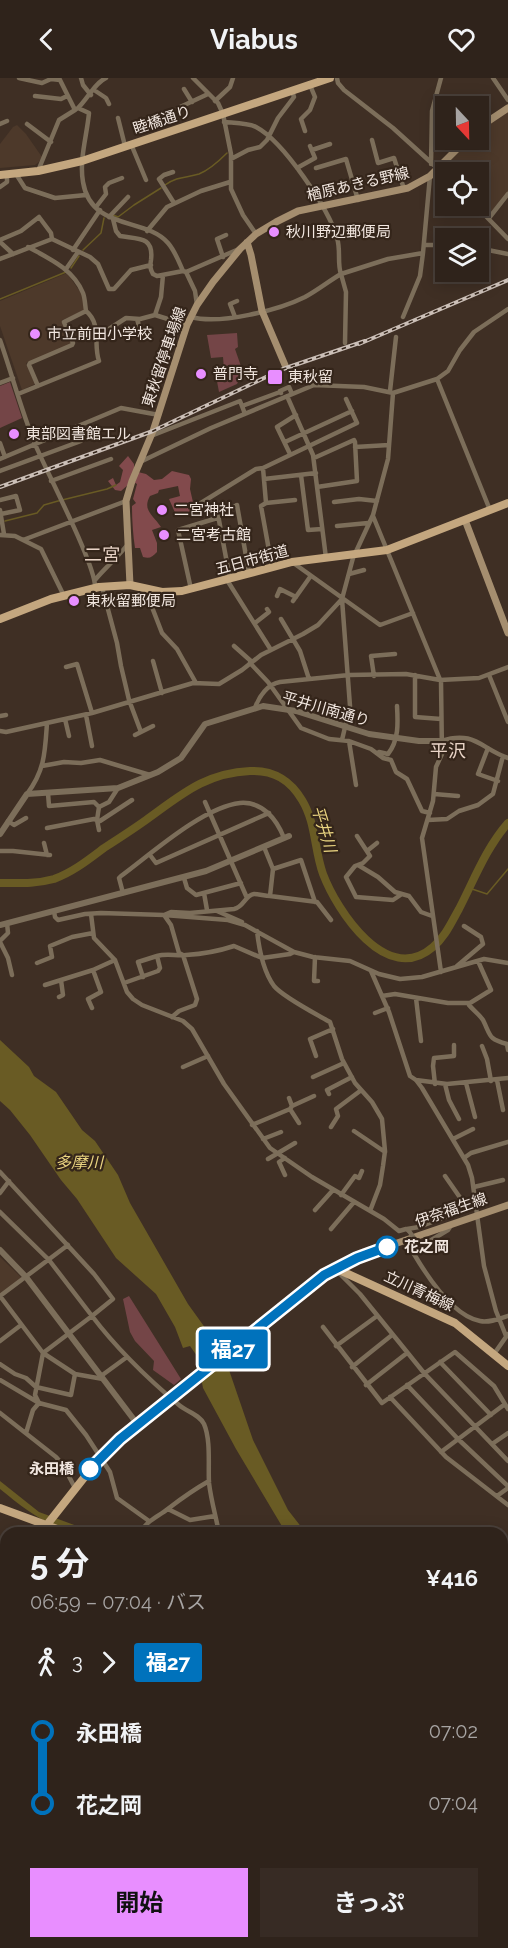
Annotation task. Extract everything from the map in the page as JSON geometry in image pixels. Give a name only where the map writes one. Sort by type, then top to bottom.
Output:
[{"type":"main road","name":"睦橋通り","points":[[4,175],[38,171],[82,161],[128,145],[224,118],[292,90],[330,78]]},
{"type":"main road","points":[[489,121],[508,108]]},
{"type":"main road","name":"楢原あきる野線","points":[[445,162],[457,150]]},
{"type":"main road","name":"楢原あきる野線","points":[[247,242],[256,234],[291,214],[404,189],[435,172]]},
{"type":"main road","points":[[247,242],[262,311],[285,365]]},
{"type":"main road","name":"東秋留停車場線","points":[[130,585],[126,501],[132,481],[159,415],[187,325],[197,305],[247,242]]},
{"type":"main road","name":"五日市街道","points":[[0,619],[97,585],[130,585],[172,592],[292,562],[387,549],[508,502]]},
{"type":"main road","points":[[465,520],[508,633]]},
{"type":"main road","name":"伊奈福生線","points":[[335,1268],[371,1252],[508,1205]]},
{"type":"main road","points":[[47,1525],[99,1458],[335,1268]]},
{"type":"main road","name":"立川青梅線","points":[[335,1268],[455,1323],[508,1366]]},
{"type":"main road","points":[[0,1508],[52,1527]]},
{"type":"street","points":[[19,78],[42,83],[51,79],[59,79],[67,96],[77,109],[89,113]]},
{"type":"street","points":[[81,78],[83,85],[91,94],[82,161],[82,181],[86,195],[98,209],[159,236],[167,242],[195,291],[197,305]]},
{"type":"street","points":[[38,171],[59,120],[77,109],[99,82],[106,78]]},
{"type":"street","points":[[193,78],[215,101],[224,118],[231,159],[231,189],[256,234]]},
{"type":"street","points":[[215,101],[230,87],[233,78]]},
{"type":"street","points":[[338,78],[338,83],[344,90],[393,128],[435,167]]},
{"type":"street","points":[[431,164],[432,111],[441,78]]},
{"type":"street","points":[[493,78],[508,100]]},
{"type":"street","points":[[305,131],[301,119],[310,110],[315,98],[310,85]]},
{"type":"street","points":[[184,89],[192,102]]},
{"type":"street","points":[[231,159],[248,150],[260,147],[269,138],[279,118],[294,98],[292,90]]},
{"type":"street","points":[[91,94],[102,94],[109,105]]},
{"type":"street","points":[[178,108],[208,94]]},
{"type":"street","points":[[34,96],[61,99],[67,96]]},
{"type":"street","points":[[118,118],[128,145],[146,180]]},
{"type":"street","points":[[224,118],[257,127],[285,152],[323,206],[336,234],[341,274],[346,292],[345,343]]},
{"type":"street","points":[[0,124],[7,121]]},
{"type":"street","points":[[27,124],[51,142]]},
{"type":"street","points":[[372,140],[378,163],[394,158],[404,189]]},
{"type":"street","points":[[297,168],[315,158],[311,148],[330,144]]},
{"type":"street","points":[[344,152],[358,200]]},
{"type":"street","points":[[316,168],[346,159]]},
{"type":"street","points":[[173,172],[159,179],[174,203]]},
{"type":"street","points":[[16,174],[25,188],[55,198],[86,195]]},
{"type":"street","points":[[0,187],[7,182],[4,175]]},
{"type":"street","points":[[403,317],[419,277],[430,176]]},
{"type":"street","points":[[66,269],[106,194],[105,187],[122,178]]},
{"type":"street","points":[[147,231],[167,207],[201,191],[230,182]]},
{"type":"street","points":[[508,194],[489,218],[508,239]]},
{"type":"street","points":[[111,216],[128,197]]},
{"type":"street","points":[[111,216],[120,236],[149,243],[153,274],[185,272],[240,249]]},
{"type":"street","points":[[13,254],[0,241],[21,231],[39,217],[52,238],[90,257],[98,264],[109,289],[114,289],[131,270],[151,265]]},
{"type":"street","points":[[336,234],[371,226]]},
{"type":"street","points":[[223,257],[217,239],[226,235]]},
{"type":"street","points":[[151,247],[159,236]]},
{"type":"street","points":[[0,259],[52,238]]},
{"type":"street","points":[[424,246],[435,245]]},
{"type":"street","points":[[18,394],[99,361],[96,348],[97,332],[90,314],[86,311],[85,296],[66,269],[28,247]]},
{"type":"street","points":[[489,250],[508,254]]},
{"type":"street","points":[[191,317],[206,319],[235,317],[280,308],[304,297],[341,274],[388,259],[423,253]]},
{"type":"street","points":[[155,315],[161,297],[163,275]]},
{"type":"street","points":[[235,317],[230,304],[237,302]]},
{"type":"street","points":[[140,462],[245,414],[317,385],[364,387],[392,392],[437,379],[448,371],[474,332],[508,309]]},
{"type":"street","points":[[38,386],[30,363],[72,345],[64,322],[86,311]]},
{"type":"street","points":[[97,332],[110,329],[126,318],[137,319],[155,315],[187,325]]},
{"type":"street","points":[[137,319],[143,339]]},
{"type":"street","points":[[342,740],[350,712],[342,599],[355,554],[373,516],[386,467],[396,337]]},
{"type":"street","points":[[0,340],[35,444],[97,585],[117,643],[120,666],[141,732]]},
{"type":"street","points":[[0,360],[6,357]]},
{"type":"street","points":[[0,383],[13,378]]},
{"type":"street","points":[[437,379],[490,510]]},
{"type":"street","points":[[242,406],[290,387],[287,396]]},
{"type":"street","points":[[280,392],[287,396],[314,458],[326,558]]},
{"type":"street","points":[[196,506],[256,469],[263,468],[357,423],[346,399]]},
{"type":"street","points":[[151,436],[240,401],[245,414]]},
{"type":"street","points":[[0,443],[3,458],[121,408],[159,415]]},
{"type":"street","points":[[285,442],[352,411]]},
{"type":"street","points":[[290,454],[278,427],[296,415]]},
{"type":"street","points":[[0,471],[81,441],[76,427]]},
{"type":"street","points":[[314,458],[354,440],[357,481],[317,487]]},
{"type":"street","points":[[355,447],[389,445]]},
{"type":"street","points":[[51,481],[111,459]]},
{"type":"street","points":[[263,468],[266,503]]},
{"type":"street","points":[[264,479],[316,473]]},
{"type":"street","points":[[301,475],[308,530],[322,529]]},
{"type":"street","points":[[0,500],[16,496],[20,510],[0,512],[2,535],[12,535],[41,549],[64,596]]},
{"type":"street","points":[[334,502],[359,499],[377,501]]},
{"type":"street","points":[[272,567],[261,506],[266,503],[295,500]]},
{"type":"street","points":[[23,540],[126,501]]},
{"type":"street","points":[[191,589],[178,530],[208,521],[237,506],[249,573]]},
{"type":"street","points":[[218,515],[229,579],[236,597],[271,650]]},
{"type":"street","points":[[373,516],[440,680],[442,754],[436,767],[434,794],[422,838],[440,969]]},
{"type":"street","points":[[338,526],[368,523]]},
{"type":"street","points":[[97,585],[104,569],[117,559],[128,543]]},
{"type":"street","points":[[292,562],[380,625],[413,613]]},
{"type":"street","points":[[349,574],[364,570]]},
{"type":"street","points":[[278,596],[280,590],[294,599],[310,577]]},
{"type":"street","points":[[144,588],[162,633],[177,649],[196,683]]},
{"type":"street","points":[[0,731],[6,732],[89,714],[196,683],[219,684],[271,650],[318,625],[342,599]]},
{"type":"street","points":[[255,623],[269,612],[267,609]]},
{"type":"street","points":[[281,619],[300,651],[309,679]]},
{"type":"street","points":[[234,646],[271,685],[301,728],[308,732],[328,739],[349,741],[388,754],[395,744],[398,727],[397,706]]},
{"type":"street","points":[[374,676],[371,656],[395,654]]},
{"type":"street","points":[[153,661],[162,693]]},
{"type":"street","points":[[66,667],[77,664],[89,714],[92,746]]},
{"type":"street","points":[[255,708],[271,685],[349,675],[415,675],[440,680],[479,678],[508,667]]},
{"type":"street","points":[[415,675],[416,717],[441,719]]},
{"type":"street","points":[[489,675],[508,722]]},
{"type":"street","name":"平井川南通り","points":[[27,794],[118,788],[150,775],[181,758],[205,724],[255,708],[270,706],[288,709],[369,734],[419,741],[476,740],[506,757]]},
{"type":"street","points":[[0,716],[6,715]]},
{"type":"street","points":[[65,719],[69,736]]},
{"type":"street","points":[[0,834],[38,780],[47,723]]},
{"type":"street","points":[[135,735],[153,726]]},
{"type":"street","points":[[349,741],[356,785]]},
{"type":"street","points":[[488,748],[478,774],[498,782]]},
{"type":"street","points":[[371,749],[393,762],[396,772],[407,779],[422,811],[430,813]]},
{"type":"street","points":[[428,820],[447,819],[459,811],[478,805],[493,794],[506,757]]},
{"type":"street","points":[[42,766],[100,760],[150,775]]},
{"type":"street","points":[[99,807],[110,802],[118,788]]},
{"type":"street","points":[[48,793],[49,806],[94,802],[99,807]]},
{"type":"street","points":[[434,794],[458,796]]},
{"type":"street","points":[[112,798],[117,798],[122,807]]},
{"type":"street","points":[[47,828],[100,821],[132,800]]},
{"type":"street","points":[[205,802],[247,898]]},
{"type":"street","points":[[12,975],[8,958],[0,942],[8,933],[3,924],[184,878],[232,861],[287,837],[269,813],[251,804],[240,803],[199,819],[120,878],[123,893]]},
{"type":"street","points":[[99,807],[97,820],[99,830]]},
{"type":"street","points":[[150,855],[156,863],[269,813]]},
{"type":"street","points":[[8,821],[14,825],[26,818]]},
{"type":"street","points":[[357,836],[370,858],[358,865],[346,877],[356,897],[393,900],[402,894]]},
{"type":"street","points":[[0,851],[13,850],[48,855],[44,843]]},
{"type":"street","points":[[367,851],[377,843]]},
{"type":"street","points":[[264,847],[273,869],[270,896]]},
{"type":"street","points":[[273,869],[301,860],[315,902]]},
{"type":"street","points":[[358,865],[395,892],[409,896],[421,912],[432,917]]},
{"type":"street","points":[[184,878],[187,888],[196,895],[241,883]]},
{"type":"street","points":[[204,893],[207,910]]},
{"type":"street","points":[[164,915],[171,912],[190,913],[239,909],[247,898],[254,894],[317,902],[331,920]]},
{"type":"street","points":[[214,910],[240,920],[245,925]]},
{"type":"street","points":[[54,911],[58,920],[85,914],[164,915],[228,920],[245,925],[294,952],[315,957],[346,959],[370,970],[400,979],[416,978],[440,969],[456,968],[477,961],[492,959],[508,963]]},
{"type":"street","points":[[91,914],[93,933],[98,943],[115,960],[133,999],[183,1021],[192,1029],[252,1125],[278,1154],[399,1231],[419,1227],[476,1206]]},
{"type":"street","points":[[164,915],[171,926],[179,953],[183,955],[197,999],[195,1005],[179,1011],[172,1017]]},
{"type":"street","points":[[456,968],[483,944],[481,937],[464,926]]},
{"type":"street","points":[[257,931],[262,958],[274,986],[292,1000],[330,1022],[344,1063],[360,1091],[372,1101],[380,1116],[385,1152],[380,1185],[370,1211]]},
{"type":"street","points":[[37,963],[52,957],[50,946],[72,937],[93,933]]},
{"type":"street","points":[[143,977],[138,962],[157,956],[183,955],[234,946],[262,958],[294,952]]},
{"type":"street","points":[[124,983],[158,971],[160,968],[157,956]]},
{"type":"street","points":[[306,980],[316,981],[315,957]]},
{"type":"street","points":[[45,985],[93,970],[115,960]]},
{"type":"street","points":[[382,996],[395,994],[448,1004],[471,1003],[491,990],[477,961]]},
{"type":"street","points":[[92,1008],[88,999],[101,992],[93,970]]},
{"type":"street","points":[[370,970],[388,1008],[410,1076],[416,1080],[453,1139],[472,1178],[484,1266],[507,1335],[494,1354]]},
{"type":"street","points":[[59,997],[63,995],[61,980]]},
{"type":"street","points":[[416,998],[421,1041]]},
{"type":"street","points":[[471,1003],[469,1005],[480,1016],[490,1037],[494,1041],[507,1044],[508,1050]]},
{"type":"street","points":[[375,1013],[388,1008]]},
{"type":"street","points":[[316,1056],[310,1039],[333,1029]]},
{"type":"street","points":[[435,1083],[434,1058],[454,1056],[454,1045]]},
{"type":"street","points":[[482,1046],[503,1110]]},
{"type":"street","points":[[183,1067],[208,1056]]},
{"type":"street","points":[[313,1077],[344,1063]]},
{"type":"street","points":[[327,1090],[352,1077]]},
{"type":"street","points":[[416,1080],[445,1084],[508,1078]]},
{"type":"street","points":[[466,1083],[475,1117]]},
{"type":"street","points":[[445,1084],[449,1100],[459,1119]]},
{"type":"street","points":[[332,1127],[338,1116],[336,1109],[360,1091]]},
{"type":"street","points":[[252,1125],[314,1096]]},
{"type":"street","points":[[289,1098],[299,1123]]},
{"type":"street","points":[[453,1139],[473,1129]]},
{"type":"street","points":[[354,1131],[385,1152]]},
{"type":"street","points":[[263,1139],[280,1132]]},
{"type":"street","points":[[464,1158],[471,1153],[508,1142]]},
{"type":"street","points":[[268,1159],[295,1143]]},
{"type":"street","points":[[285,1158],[279,1162],[285,1175]]},
{"type":"street","points":[[341,1195],[355,1176],[359,1178],[362,1171]]},
{"type":"street","points":[[0,1172],[94,1274],[113,1299],[43,1353],[35,1395],[39,1403]]},
{"type":"street","points":[[445,1176],[468,1209]]},
{"type":"street","points":[[474,1186],[503,1180]]},
{"type":"street","points":[[0,1193],[9,1181]]},
{"type":"street","points":[[315,1210],[333,1190]]},
{"type":"street","points":[[331,1229],[354,1202]]},
{"type":"street","points":[[0,1212],[49,1260],[108,1337],[127,1357],[182,1408],[203,1422],[209,1481],[218,1527]]},
{"type":"street","points":[[452,1224],[448,1230],[418,1247],[414,1254],[425,1272],[448,1300],[473,1319],[482,1322],[508,1316]]},
{"type":"street","points":[[408,1230],[418,1247]]},
{"type":"street","points":[[68,1245],[0,1296],[43,1353],[75,1374],[102,1378],[127,1357]]},
{"type":"street","points":[[0,1250],[26,1277],[138,1425]]},
{"type":"street","points":[[335,1268],[423,1373],[508,1460]]},
{"type":"street","points":[[336,1346],[377,1316]]},
{"type":"street","points":[[0,1341],[21,1325]]},
{"type":"street","points":[[323,1327],[382,1403],[455,1352],[494,1386],[506,1406],[441,1452]]},
{"type":"street","points":[[352,1367],[392,1335]]},
{"type":"street","points":[[366,1385],[407,1353]]},
{"type":"street","points":[[440,1362],[491,1415]]},
{"type":"street","points":[[0,1364],[36,1386],[71,1395],[75,1374]]},
{"type":"street","points":[[0,1380],[39,1403],[66,1410],[86,1435],[110,1472],[117,1498],[149,1521]]},
{"type":"street","points":[[406,1385],[508,1487],[497,1496]]},
{"type":"street","points":[[390,1397],[441,1452],[508,1505]]},
{"type":"street","points":[[26,1433],[33,1410],[39,1403]]},
{"type":"street","points":[[0,1413],[48,1450],[63,1465],[75,1488]]},
{"type":"street","points":[[492,1444],[508,1433]]},
{"type":"street","points":[[144,1527],[149,1521],[185,1495],[209,1481]]},
{"type":"street","points":[[168,1509],[189,1520],[215,1516]]},
{"type":"shaded area","points":[[508,110],[508,193],[489,214],[489,162],[449,162],[460,150],[489,150],[489,124]]},
{"type":"shaded area","points":[[17,125],[42,157],[35,165],[0,168],[0,144]]},
{"type":"shaded area","name":"市立前田小学校","points":[[67,273],[83,296],[84,311],[62,320],[70,345],[26,363],[35,384],[22,390],[0,326],[0,301]]},
{"type":"shaded area","points":[[237,333],[238,347],[235,349],[243,372],[237,384],[219,392],[216,376],[220,375],[219,370],[224,369],[223,357],[211,358],[207,335]]},
{"type":"shaded area","points":[[10,382],[22,418],[0,428],[0,386]]},
{"type":"shaded area","name":"二宮神社","points":[[128,456],[134,464],[134,471],[146,474],[154,480],[162,479],[172,471],[189,475],[191,479],[190,489],[195,511],[177,517],[169,499],[180,496],[178,486],[159,490],[158,493],[150,496],[148,509],[161,527],[152,530],[157,543],[157,552],[149,558],[143,557],[140,548],[135,548],[132,506],[136,503],[133,499],[137,484],[130,480],[121,491],[115,490],[108,481],[113,478],[116,485],[120,482],[123,470],[119,466]]},
{"type":"shaded area","points":[[0,1257],[22,1278],[0,1295]]},
{"type":"shaded area","points":[[129,1296],[181,1379],[174,1385],[153,1370],[154,1361],[135,1341],[130,1332],[123,1299]]},
{"type":"water","name":"多摩川","points":[[0,1040],[29,1067],[34,1076],[56,1092],[82,1130],[95,1141],[118,1175],[130,1203],[188,1304],[216,1343],[228,1367],[253,1440],[288,1510],[301,1527],[282,1527],[203,1388],[197,1356],[190,1346],[183,1348],[175,1327],[156,1294],[116,1258],[77,1199],[30,1135],[0,1101]]},
{"type":"water","points":[[0,1481],[39,1512],[80,1527],[55,1526],[33,1514],[0,1489]]},
{"type":"waterway","points":[[165,185],[203,172],[227,153]]},
{"type":"waterway","points":[[113,215],[118,217],[161,188]]},
{"type":"waterway","points":[[83,250],[101,233],[104,218]]},
{"type":"waterway","points":[[71,268],[79,256]]},
{"type":"waterway","points":[[0,299],[66,272]]},
{"type":"waterway","points":[[5,521],[37,513],[44,505],[116,485]]},
{"type":"waterway","name":"平井川","points":[[0,883],[27,883],[54,879],[80,865],[194,787],[234,773],[267,772],[287,782],[302,800],[310,818],[323,874],[340,907],[352,924],[382,951],[398,958],[416,957],[433,947],[444,934],[487,854],[508,823]]},
{"type":"waterway","points":[[469,888],[487,894],[508,869]]},
{"type":"railway","points":[[359,344],[508,280]]},
{"type":"railway","points":[[0,487],[153,431],[283,369],[365,341]]},
{"type":"bus line","name":"福27","points":[[90,1469],[120,1439],[306,1292],[324,1275],[357,1258],[387,1247]]},
{"type":"place","name":"秋川野辺郵便局","points":[[274,232]]},
{"type":"place","name":"市立前田小学校","points":[[35,334]]},
{"type":"place","name":"普門寺","points":[[201,374]]},
{"type":"place","name":"東秋留","points":[[275,377]]},
{"type":"place","name":"東部図書館エル","points":[[14,434]]},
{"type":"place","name":"二宮神社","points":[[162,510]]},
{"type":"place","name":"二宮考古館","points":[[164,535]]},
{"type":"place","name":"東秋留郵便局","points":[[74,601]]},
{"type":"place","name":"花之岡","points":[[387,1247]]},
{"type":"place","name":"永田橋","points":[[90,1469]]},
{"type":"district","name":"二宮","points":[[102,554]]},
{"type":"district","name":"平沢","points":[[448,750]]}]
